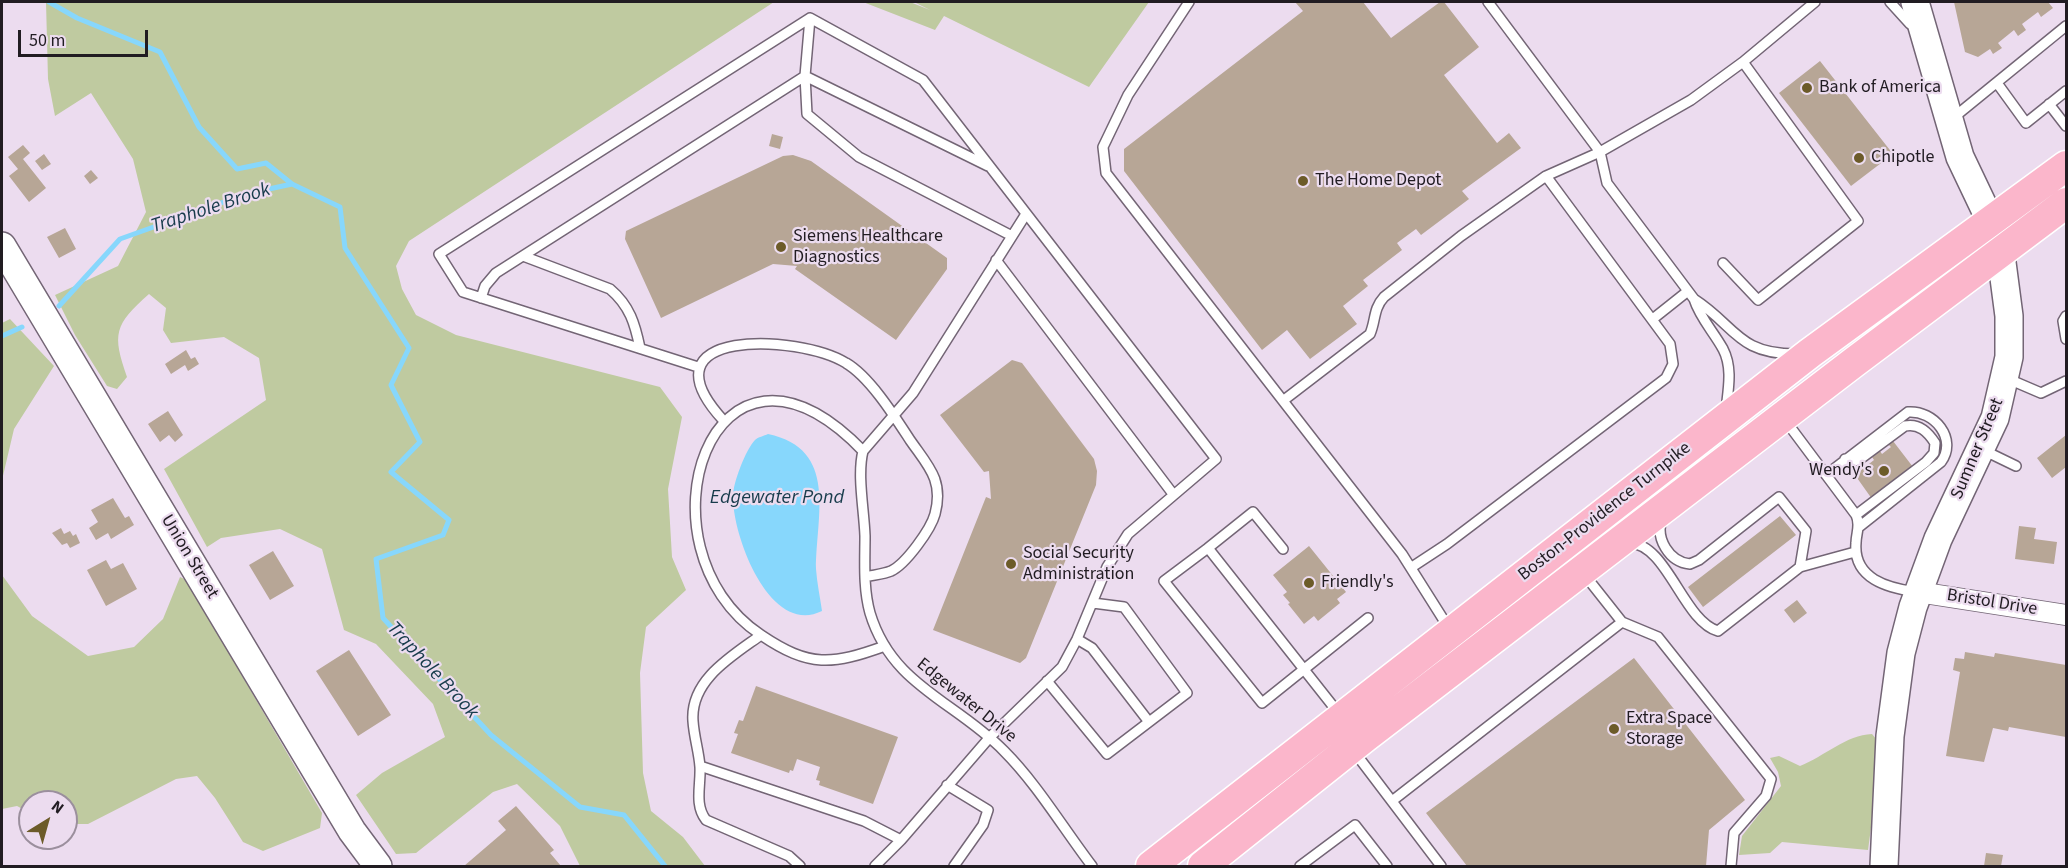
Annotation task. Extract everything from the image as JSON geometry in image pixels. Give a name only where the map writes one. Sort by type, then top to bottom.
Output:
[{"type":"main road","name":"Sumner Street","points":[[1884,867],[1895,687],[1918,592],[1938,539],[1995,418],[2006,378],[2009,316],[2001,255],[1990,220],[1960,158],[1929,53],[1911,3]]},
{"type":"main road","name":"Boston-Providence Turnpike","points":[[1151,867],[1810,353],[2067,166]]},
{"type":"main road","name":"Boston-Providence Turnpike","points":[[1203,867],[1352,748],[1853,363],[2067,204]]},
{"type":"main road","name":"Union Street","points":[[2,246],[370,859]]},
{"type":"street","name":"Bristol Drive","points":[[1918,592],[2067,615]]},
{"type":"lane","points":[[1189,2],[1128,95],[1103,147],[1106,173],[1412,567],[1451,632]]},
{"type":"lane","points":[[1488,2],[1600,152],[1607,183],[1691,295],[1749,346],[1776,354],[1810,353]]},
{"type":"lane","points":[[1284,400],[1370,334],[1374,324],[1375,306],[1461,236],[1546,176],[1600,152],[1691,100],[1743,62],[1815,2]]},
{"type":"lane","points":[[810,18],[805,76],[807,114],[859,157],[1012,236]]},
{"type":"lane","points":[[810,18],[923,80],[1216,459],[1128,534],[1107,567],[1077,639],[1062,667],[990,737],[875,867]]},
{"type":"lane","points":[[698,367],[462,292],[440,255],[810,18]]},
{"type":"lane","points":[[1949,121],[2067,26]]},
{"type":"lane","points":[[1723,263],[1758,300],[1858,221],[1743,62]]},
{"type":"lane","points":[[805,76],[990,167]]},
{"type":"lane","points":[[481,298],[485,286],[496,273],[805,76]]},
{"type":"lane","points":[[1997,83],[2025,123],[2067,91]]},
{"type":"lane","points":[[2049,104],[2067,126]]},
{"type":"lane","points":[[1412,567],[1447,544],[1666,378],[1673,364],[1670,344],[1654,318],[1546,176]]},
{"type":"lane","points":[[885,646],[848,660],[827,661],[787,651],[761,635],[734,613],[719,593],[707,571],[699,542],[695,497],[708,447],[723,420],[741,406],[766,401],[809,408],[832,422],[863,451],[895,417],[913,393],[1026,214]]},
{"type":"lane","points":[[523,256],[610,289],[622,299],[633,317],[640,348]]},
{"type":"lane","points":[[996,260],[1173,494]]},
{"type":"lane","points":[[1654,318],[1691,295]]},
{"type":"lane","points":[[1691,295],[1698,312],[1724,350],[1729,370],[1725,419]]},
{"type":"lane","points":[[2067,316],[2063,321],[2067,339]]},
{"type":"lane","points":[[723,420],[707,402],[701,391],[698,367],[704,358],[715,351],[744,345],[784,345],[824,353],[848,363],[895,417],[938,481],[938,503],[933,523],[911,553],[892,571],[865,577]]},
{"type":"lane","points":[[2006,378],[2042,393],[2067,381]]},
{"type":"lane","points":[[1826,475],[1908,412],[1928,416],[1939,426],[1947,440],[1946,453],[1937,467],[1858,527]]},
{"type":"lane","points":[[1784,418],[1856,515],[1858,527],[1855,552],[1864,570],[1873,580],[1918,592]]},
{"type":"lane","points":[[1845,459],[1851,462],[1859,460],[1905,426],[1911,425],[1924,430],[1935,443],[1934,453],[1926,462],[1856,515]]},
{"type":"lane","points":[[1981,449],[2016,466]]},
{"type":"lane","name":"Edgewater Drive","points":[[863,451],[859,468],[864,496],[865,577],[870,613],[891,659],[913,681],[990,737],[1006,753],[1092,867]]},
{"type":"lane","points":[[1670,504],[1660,526],[1660,540],[1675,558],[1690,564],[1699,560],[1779,497],[1806,531],[1800,567]]},
{"type":"lane","points":[[1283,549],[1253,512],[1164,581],[1262,703],[1368,618]]},
{"type":"lane","points":[[1617,545],[1634,543],[1648,549],[1702,619],[1715,630],[1723,628],[1800,567],[1855,552]]},
{"type":"lane","points":[[1208,548],[1342,717]]},
{"type":"lane","points":[[1583,572],[1622,621],[1658,637],[1771,779],[1766,796],[1734,833],[1731,867]]},
{"type":"lane","points":[[1047,681],[1107,754],[1187,693],[1124,607],[1093,603]]},
{"type":"lane","points":[[1392,801],[1622,621]]},
{"type":"lane","points":[[761,635],[718,667],[706,679],[699,693],[693,718],[700,766],[699,811],[706,820],[789,856],[800,867]]},
{"type":"lane","points":[[1077,639],[1092,648],[1149,722]]},
{"type":"lane","points":[[1352,748],[1441,867]]},
{"type":"lane","points":[[700,766],[864,821],[901,840]]},
{"type":"lane","points":[[947,785],[988,810],[983,825],[954,867]]},
{"type":"lane","points":[[1300,867],[1355,825],[1387,867]]},
{"type":"green space","points":[[46,2],[774,2],[409,241],[396,266],[402,289],[416,315],[456,335],[660,387],[682,417],[668,489],[672,557],[686,590],[646,627],[640,673],[643,773],[651,811],[683,837],[705,866],[580,866],[560,826],[517,784],[493,792],[416,853],[396,854],[356,795],[382,773],[445,737],[433,704],[376,644],[344,630],[322,549],[280,529],[221,538],[207,547],[164,469],[266,400],[259,358],[224,337],[171,343],[163,330],[166,308],[149,294],[129,314],[119,331],[119,350],[127,377],[117,389],[107,386],[75,335],[55,295],[118,266],[146,212],[133,159],[91,93],[55,116],[48,79]]},
{"type":"green space","points":[[863,2],[910,2],[930,10],[914,2],[1149,2],[1089,87],[944,16],[935,30]]},
{"type":"green space","points":[[10,319],[54,366],[14,429],[2,480],[2,323]]},
{"type":"green space","points":[[2,575],[32,616],[88,656],[134,647],[163,619],[180,577],[191,582],[219,636],[322,813],[320,828],[263,851],[243,842],[215,798],[197,776],[176,779],[88,824],[78,824],[78,790],[18,790],[18,807],[2,809]]},
{"type":"green space","points":[[1872,734],[1882,746],[1868,850],[1782,842],[1770,853],[1739,855],[1742,836],[1781,786],[1778,772],[1770,758],[1779,756],[1800,766],[1853,738]]},
{"type":"water","name":"Edgewater Pond","points":[[768,434],[790,442],[805,454],[814,469],[819,487],[816,569],[822,611],[803,615],[786,609],[770,596],[757,577],[739,534],[734,513],[735,483],[751,444]]},
{"type":"building","name":"The Home Depot","points":[[1295,2],[1363,2],[1391,38],[1440,2],[1444,2],[1479,47],[1444,75],[1497,143],[1509,133],[1521,148],[1462,191],[1469,199],[1421,235],[1416,229],[1397,243],[1402,250],[1363,280],[1368,286],[1343,306],[1357,324],[1310,359],[1287,330],[1262,350],[1124,171],[1124,149],[1303,11]]},
{"type":"building","points":[[1954,2],[2048,2],[2053,8],[2041,17],[2038,12],[2022,24],[2026,30],[2018,36],[2014,30],[1998,43],[2002,48],[1993,54],[1990,49],[1978,57],[1965,52]]},
{"type":"building","points":[[1820,61],[1893,154],[1851,186],[1779,93]]},
{"type":"building","points":[[772,134],[783,137],[780,149],[769,146]]},
{"type":"building","points":[[23,145],[30,153],[23,159],[46,188],[29,202],[9,176],[18,169],[8,157]]},
{"type":"building","points":[[44,154],[51,164],[42,170],[35,161]]},
{"type":"building","name":"Siemens Healthcare Diagnostics","points":[[793,155],[811,161],[947,258],[947,269],[896,340],[795,269],[797,266],[773,264],[661,318],[625,239],[626,231],[783,156]]},
{"type":"building","points":[[91,170],[98,178],[90,184],[84,176]]},
{"type":"building","points":[[65,228],[76,249],[59,258],[47,237]]},
{"type":"building","points":[[186,350],[191,359],[195,357],[199,364],[188,371],[185,365],[171,374],[165,364]]},
{"type":"building","name":"Social Security Administration","points":[[1012,360],[1022,363],[1094,459],[1097,471],[1096,485],[1026,658],[1020,663],[933,630],[986,497],[991,499],[989,471],[984,472],[940,415]]},
{"type":"building","points":[[168,411],[183,435],[175,442],[169,435],[160,442],[148,424]]},
{"type":"building","points":[[2066,435],[2066,467],[2052,478],[2037,458]]},
{"type":"building","name":"Wendy's","points":[[1893,441],[1913,467],[1872,499],[1855,475],[1874,460],[1872,457],[1880,451],[1882,454],[1891,447],[1888,444]]},
{"type":"building","points":[[113,498],[125,518],[129,516],[134,525],[111,539],[108,533],[96,540],[89,528],[98,522],[91,510]]},
{"type":"building","points":[[1780,516],[1796,535],[1703,607],[1688,587]]},
{"type":"building","points":[[2019,526],[2036,528],[2034,539],[2057,542],[2054,564],[2015,559]]},
{"type":"building","points":[[61,528],[64,534],[70,531],[73,536],[76,534],[80,543],[70,548],[67,543],[62,545],[52,533]]},
{"type":"building","name":"Friendly's","points":[[1309,546],[1346,592],[1337,599],[1340,603],[1318,621],[1314,616],[1304,624],[1288,604],[1290,603],[1283,595],[1287,592],[1273,575]]},
{"type":"building","points":[[273,551],[294,586],[270,600],[249,565]]},
{"type":"building","points":[[106,560],[111,569],[123,563],[137,589],[106,606],[87,570]]},
{"type":"building","points":[[1797,600],[1807,613],[1794,623],[1784,610]]},
{"type":"building","points":[[349,650],[391,715],[358,736],[316,671]]},
{"type":"building","points":[[1965,652],[1994,657],[1995,653],[2066,665],[2066,737],[2009,727],[2008,731],[1993,728],[1984,762],[1946,756],[1960,672],[1953,670],[1955,658],[1964,659]]},
{"type":"building","name":"Extra Space Storage","points":[[1634,658],[1745,800],[1709,830],[1706,866],[1467,866],[1426,813]]},
{"type":"building","points":[[756,686],[898,737],[873,804],[819,785],[820,781],[816,780],[820,767],[797,759],[793,771],[790,770],[789,773],[731,753],[738,734],[734,733],[739,720],[743,721]]},
{"type":"building","points":[[516,806],[554,850],[550,853],[561,866],[464,866],[506,830],[498,821]]},
{"type":"building","points":[[1986,853],[2003,855],[2001,866],[1984,866]]},
{"type":"waterway","points":[[49,2],[77,18],[160,52],[199,127],[237,169],[266,163],[292,184]]},
{"type":"waterway","name":"Traphole Brook","points":[[59,306],[120,239],[246,194],[292,184],[340,207],[345,248],[409,348],[391,385],[420,442],[391,472],[449,520],[443,535],[376,559],[383,618],[491,735],[580,807],[624,815],[665,866]]},
{"type":"waterway","name":"Traphole Brook","points":[[2,336],[22,327]]},
{"type":"place","name":"Bank of America","points":[[1807,88]]},
{"type":"place","name":"Chipotle","points":[[1859,158]]},
{"type":"place","name":"The Home Depot","points":[[1303,181]]},
{"type":"place","name":"Siemens Healthcare Diagnostics","points":[[781,247]]},
{"type":"place","name":"Wendy's","points":[[1884,471]]},
{"type":"place","name":"Social Security Administration","points":[[1011,564]]},
{"type":"place","name":"Friendly's","points":[[1309,583]]},
{"type":"place","name":"Extra Space Storage","points":[[1614,729]]}]
